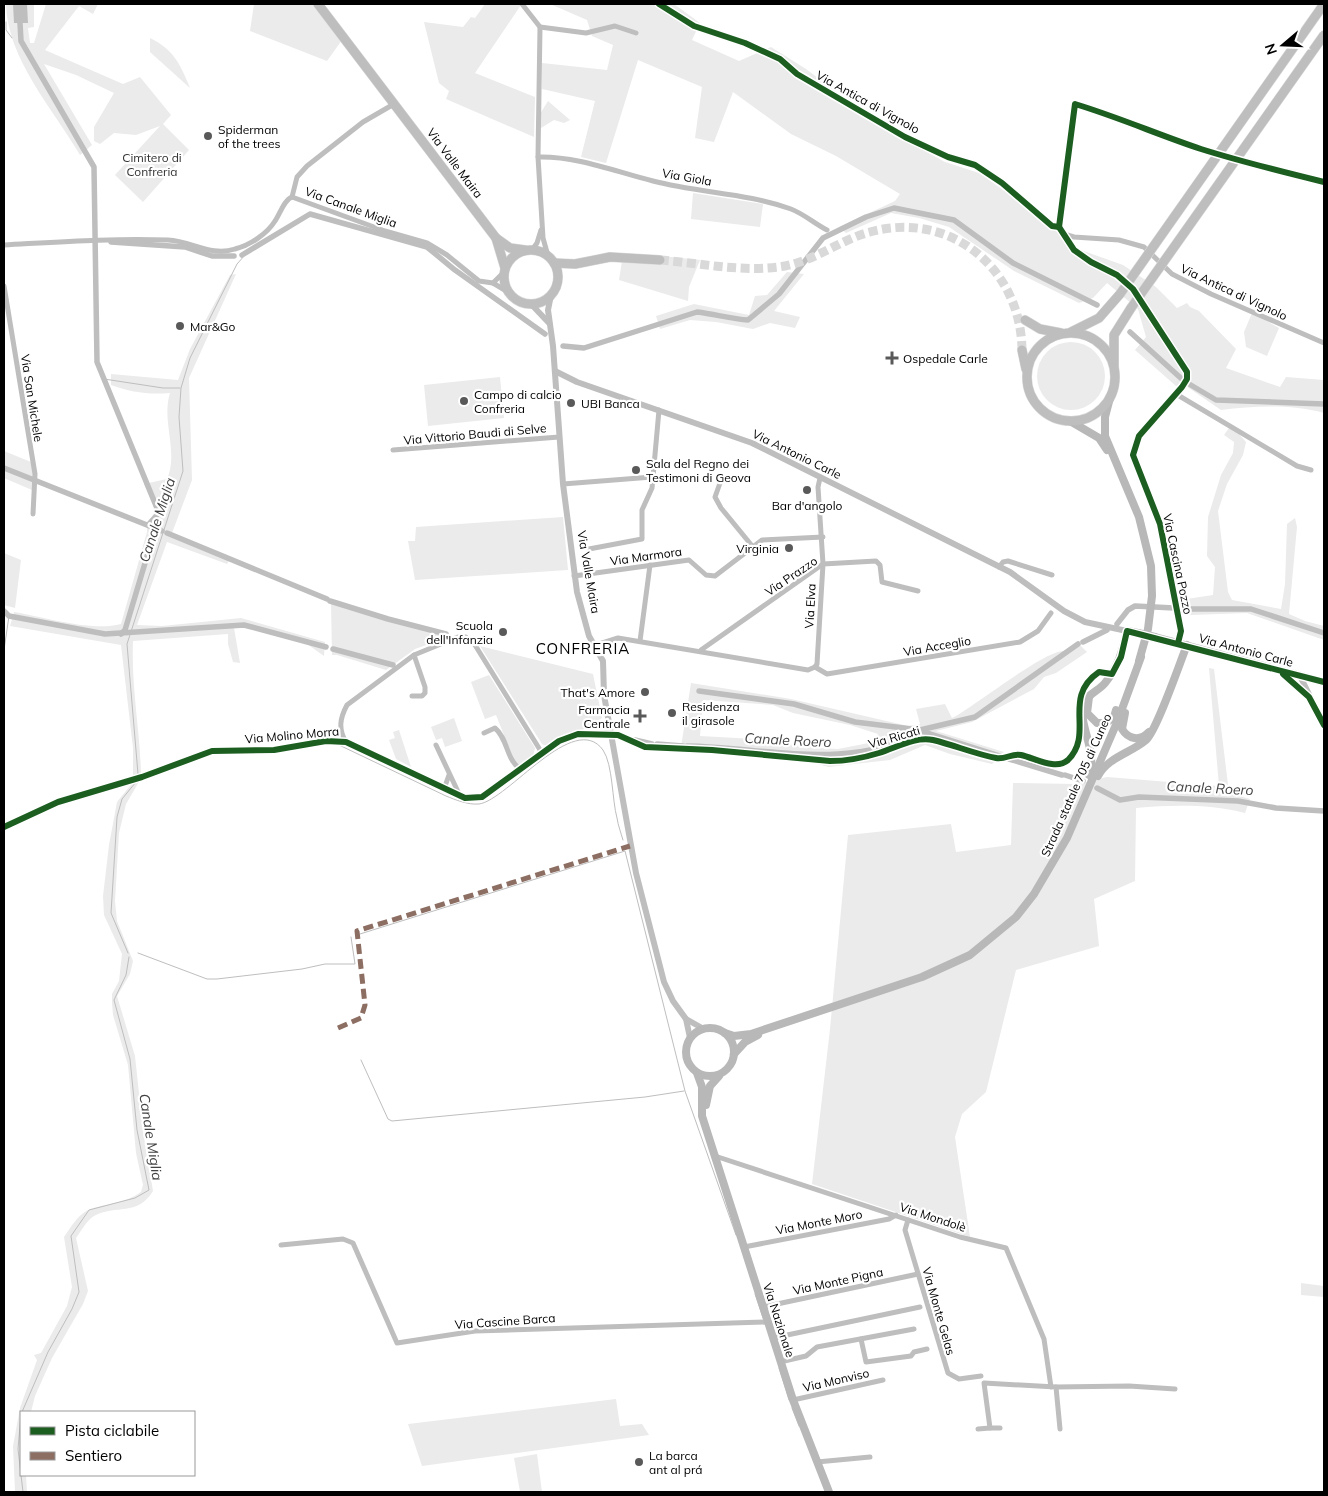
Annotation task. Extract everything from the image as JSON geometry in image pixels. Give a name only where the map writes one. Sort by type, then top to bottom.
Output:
[{"type":"main road","name":"Via Valle Maira","points":[[318,4],[496,238],[510,248],[529,250]]},
{"type":"main road","points":[[1027,376],[1029,364],[1034,353],[1052,337],[1067,333],[1099,318],[1120,294],[1324,4]]},
{"type":"main road","points":[[1154,727],[1145,736],[1133,738],[1126,736],[1122,729],[1122,720],[1138,680],[1152,596],[1151,566],[1139,517],[1105,436],[1104,427],[1115,380],[1114,335],[1131,308],[1324,35]]},
{"type":"main road","name":"Via Valle Maira","points":[[496,238],[505,270]]},
{"type":"main road","points":[[575,264],[558,279],[551,295],[538,303],[531,304],[518,301],[508,292],[504,278],[505,270],[510,260],[529,250],[551,260],[575,264],[610,257],[660,260]]},
{"type":"main road","points":[[551,260],[558,279]]},
{"type":"main road","points":[[1025,320],[1040,329],[1085,335],[1098,342],[1108,352],[1114,365]]},
{"type":"main road","points":[[1022,350],[1029,389],[1042,410],[1057,418],[1070,421],[1099,438],[1116,464]]},
{"type":"main road","points":[[1070,421],[1083,419],[1095,414],[1111,394]]},
{"type":"main road","points":[[1067,838],[1067,825],[1092,768],[1092,757],[1082,711],[1084,702],[1104,685],[1112,674],[1121,657],[1127,631]]},
{"type":"main road","name":"Via Antonio Carle","points":[[1127,631],[1324,682]]},
{"type":"main road","points":[[1067,838],[1074,828],[1102,768],[1147,739],[1154,727],[1187,645]]},
{"type":"main road","points":[[1089,698],[1087,713],[1097,723],[1106,723],[1114,717],[1130,677],[1140,661]]},
{"type":"main road","name":"Strada statale 705 di Cuneo","points":[[725,1033],[734,1036],[751,1034],[922,977],[970,955],[1016,916],[1034,894],[1067,838],[1140,661]]},
{"type":"main road","name":"Strada statale 705 di Cuneo","points":[[734,1054],[745,1042],[776,1026]]},
{"type":"main road","points":[[705,1124],[707,1096],[710,1086],[713,1080],[730,1066],[734,1054],[730,1039],[725,1033],[710,1028],[702,1029],[690,1038],[687,1045],[688,1061],[702,1081],[701,1108],[705,1124],[714,1154]]},
{"type":"main road","points":[[698,1073],[712,1076],[726,1071]]},
{"type":"main road","name":"Via Nazionale","points":[[714,1154],[780,1362],[829,1492]]},
{"type":"street","points":[[522,4],[540,27],[538,157],[544,249],[551,260]]},
{"type":"street","name":"Via Antica di Vignolo","points":[[660,4],[694,26],[745,43],[780,59],[797,74],[905,137],[948,157],[975,165],[1002,184],[1052,226],[1059,227],[1064,234],[1074,238],[1119,240],[1144,247],[1172,274],[1210,294],[1324,343]]},
{"type":"street","points":[[540,27],[586,33],[615,26],[636,33]]},
{"type":"street","points":[[292,197],[297,177],[307,166],[363,122],[394,104]]},
{"type":"street","points":[[1059,227],[1074,104],[1118,118],[1200,149],[1301,176]]},
{"type":"street","name":"Via Giola","points":[[538,157],[551,157],[610,168],[653,182],[747,198],[792,209],[827,230]]},
{"type":"street","name":"Via Canale Miglia","points":[[4,246],[95,239],[180,241],[202,249],[224,252],[240,248],[267,231],[287,201],[292,197],[385,231],[427,243],[479,281],[492,283],[508,292]]},
{"type":"street","points":[[529,250],[537,243],[542,227]]},
{"type":"street","name":"Via Cascina Pozzo","points":[[1064,234],[1074,250],[1091,262],[1117,274],[1133,289],[1182,364],[1188,377],[1182,387],[1139,436],[1134,455],[1155,508],[1165,543],[1181,631],[1178,643]]},
{"type":"street","points":[[492,283],[505,270]]},
{"type":"street","name":"Via San Michele","points":[[4,286],[35,480],[33,514]]},
{"type":"street","name":"Via Valle Maira","points":[[551,295],[548,310],[549,323],[555,371],[563,484],[574,576],[586,628],[603,660],[603,688],[609,728],[633,858],[664,982],[673,1001],[686,1019],[690,1038]]},
{"type":"street","points":[[531,304],[549,323]]},
{"type":"street","name":"Via Antonio Carle","points":[[555,371],[577,382],[752,443],[1010,572],[1064,611],[1080,620],[1127,631]]},
{"type":"street","name":"Via Antonio Carle","points":[[555,380],[577,382]]},
{"type":"street","points":[[1176,394],[1296,466],[1311,470]]},
{"type":"street","points":[[589,548],[642,539],[642,510],[652,488],[659,410]]},
{"type":"street","name":"Via Vittorio Baudi di Selve","points":[[393,450],[559,437]]},
{"type":"street","points":[[563,484],[652,477]]},
{"type":"street","name":"Via Elva","points":[[815,667],[817,664],[824,564],[818,487],[820,478]]},
{"type":"street","points":[[720,483],[715,497],[720,508],[753,547]]},
{"type":"street","name":"Via Marmora","points":[[574,576],[689,560],[706,575],[715,576],[762,540],[823,537]]},
{"type":"street","name":"Via Prazzo","points":[[701,650],[824,564],[876,561],[880,565],[882,582],[918,591]]},
{"type":"street","points":[[999,567],[1003,562],[1008,561],[1052,575]]},
{"type":"street","points":[[640,641],[650,565]]},
{"type":"street","name":"Via Acceglio","points":[[815,667],[827,674],[1020,642],[1038,631],[1051,613]]},
{"type":"street","points":[[346,742],[340,724],[342,714],[347,705],[414,655],[458,637],[466,637],[471,640],[542,753]]},
{"type":"street","points":[[596,646],[618,638],[701,650],[808,670],[815,667]]},
{"type":"street","points":[[412,696],[422,696],[425,693],[425,687],[414,655]]},
{"type":"street","points":[[1277,670],[1309,697]]},
{"type":"street","name":"Via Ricati","points":[[611,736],[626,738],[634,744],[645,747],[712,750],[830,761],[847,761],[878,754],[923,738],[997,759],[1019,754],[1058,766],[1066,762],[1073,755],[1079,741],[1081,731],[1078,715],[1079,701],[1084,689],[1092,677],[1099,672],[1112,674]]},
{"type":"street","points":[[1298,686],[1300,676]]},
{"type":"street","points":[[1300,676],[1324,724]]},
{"type":"street","points":[[1306,690],[1314,680]]},
{"type":"street","points":[[484,732],[495,728],[500,733],[511,760],[520,769]]},
{"type":"street","name":"Via Molino Morra","points":[[4,827],[58,802],[142,777],[212,751],[274,750],[326,741],[346,742],[444,789],[473,799],[482,796],[542,753],[570,736],[609,728]]},
{"type":"street","name":"Via Molino Morra","points":[[592,733],[611,736]]},
{"type":"street","points":[[436,745],[460,796]]},
{"type":"street","points":[[444,789],[449,775]]},
{"type":"street","points":[[686,1019],[702,1028],[710,1028]]},
{"type":"street","name":"Via Mondolè","points":[[714,1154],[960,1237],[1006,1248],[1044,1339],[1060,1429]]},
{"type":"street","name":"Via Monte Moro","points":[[744,1247],[889,1219],[896,1215]]},
{"type":"street","name":"Via Monte Gelas","points":[[908,1220],[905,1230],[948,1374],[959,1379],[981,1376]]},
{"type":"street","name":"Via Cascine Barca","points":[[281,1245],[343,1239],[353,1243],[397,1343],[475,1330],[768,1322]]},
{"type":"street","name":"Via Monte Pigna","points":[[763,1307],[918,1274]]},
{"type":"street","points":[[772,1338],[920,1307]]},
{"type":"street","points":[[780,1362],[806,1356],[817,1347],[914,1329]]},
{"type":"street","points":[[861,1339],[866,1362],[911,1356],[914,1352],[927,1349]]},
{"type":"street","name":"Via Monviso","points":[[793,1400],[883,1380]]},
{"type":"street","points":[[990,1428],[984,1383],[1054,1387],[1129,1386],[1175,1389]]},
{"type":"street","points":[[978,1429],[1000,1428]]},
{"type":"street","points":[[817,1462],[870,1457]]},
{"type":"green space","name":"Cimitero di Confreria","points":[[6,4],[34,4],[34,27],[28,28],[30,43],[34,43],[46,4],[98,4],[93,14],[79,6],[45,50],[123,84],[140,77],[171,115],[163,124],[189,150],[143,202],[115,175],[160,126],[136,135],[114,133],[100,144],[94,141],[94,127],[114,93],[76,75],[44,64],[92,145],[80,155],[33,82],[23,63],[14,44],[8,24]]},
{"type":"green space","points":[[254,4],[314,4],[342,40],[327,61],[250,31]]},
{"type":"green space","points":[[485,4],[521,5],[475,73],[535,97],[534,137],[446,99],[449,91],[439,83],[424,22],[463,27],[471,17],[475,18]]},
{"type":"green space","points":[[550,4],[674,4],[700,23],[692,40],[739,61],[771,47],[806,69],[890,132],[945,162],[979,173],[1064,233],[1078,249],[1123,265],[1156,287],[1177,308],[1187,303],[1190,307],[1199,311],[1236,349],[1226,368],[1280,387],[1286,377],[1324,380],[1324,413],[1299,408],[1273,407],[1221,410],[1183,384],[1176,386],[1135,350],[1146,337],[1138,309],[1107,283],[1093,298],[1079,303],[1014,271],[949,227],[919,218],[891,213],[846,233],[839,227],[895,201],[900,194],[836,156],[791,134],[733,92],[714,142],[695,138],[702,87],[638,60],[606,163],[581,157],[595,101],[542,89],[542,63],[607,70],[613,45],[592,36],[587,20]]},
{"type":"green space","points":[[150,38],[165,48],[175,58],[190,88],[150,52]]},
{"type":"green space","points":[[548,101],[570,120],[564,123],[554,120],[541,128],[540,114]]},
{"type":"green space","points":[[693,193],[763,204],[760,227],[691,219]]},
{"type":"green space","points":[[662,256],[700,260],[689,287],[688,301],[619,280],[622,261],[661,265]]},
{"type":"green space","points":[[787,272],[804,274],[774,311],[800,317],[795,328],[770,323],[753,329],[716,322],[690,320],[660,329],[656,316],[694,304],[749,315],[755,296],[767,295]]},
{"type":"green space","points":[[236,274],[189,378],[192,480],[172,533],[231,557],[227,564],[167,542],[137,625],[162,626],[241,618],[325,642],[324,656],[307,644],[243,626],[234,628],[240,663],[233,662],[228,644],[228,634],[133,641],[133,675],[141,774],[133,777],[133,748],[121,645],[10,626],[14,612],[82,625],[109,626],[121,624],[147,532],[147,523],[156,511],[144,484],[167,479],[170,469],[171,447],[167,414],[170,393],[147,393],[111,385],[111,374],[178,380],[190,349],[230,275]]},
{"type":"green space","points":[[1252,313],[1279,328],[1267,356],[1246,347],[1244,332]]},
{"type":"green space","points":[[1071,342],[1084,344],[1095,352],[1103,363],[1105,376],[1103,389],[1095,400],[1084,408],[1071,410],[1058,408],[1047,400],[1039,389],[1037,376],[1039,363],[1047,352],[1058,344]]},
{"type":"green space","name":"Campo di calcio Confreria","points":[[500,377],[504,418],[428,426],[424,385]]},
{"type":"green space","points":[[1231,425],[1246,442],[1243,455],[1227,484],[1218,511],[1228,592],[1232,600],[1281,609],[1285,584],[1287,524],[1295,518],[1297,527],[1289,614],[1324,626],[1324,640],[1247,613],[1191,615],[1182,613],[1180,600],[1213,595],[1215,567],[1207,556],[1208,517],[1221,475],[1233,453],[1234,442],[1224,435]]},
{"type":"green space","points":[[4,451],[31,462],[34,473],[32,490],[4,478]]},
{"type":"green space","points":[[563,517],[568,570],[415,580],[408,541],[415,541],[416,527]]},
{"type":"green space","points":[[4,553],[21,560],[15,608],[4,605]]},
{"type":"green space","points":[[331,603],[449,637],[415,649],[386,670],[332,655]]},
{"type":"green space","points":[[1077,642],[1087,652],[1056,673],[1044,677],[1034,689],[972,722],[936,731],[1004,752],[992,764],[950,754],[925,745],[890,760],[829,767],[801,760],[803,756],[681,747],[691,683],[791,699],[908,726],[920,724],[916,709],[945,704],[952,718],[1027,668],[1056,653],[1065,651]],"holes":[[[703,700],[773,705],[793,713],[850,725],[878,734],[874,742],[838,749],[803,747],[771,740],[700,736]]]},
{"type":"green space","points":[[480,646],[593,674],[602,718],[588,728],[565,735],[546,746],[542,744]]},
{"type":"green space","points":[[1209,668],[1214,669],[1229,793],[1250,799],[1245,813],[1191,806],[1136,808],[1135,881],[1094,899],[1099,946],[1016,970],[986,1092],[962,1114],[955,1137],[970,1237],[812,1184],[830,1029],[848,835],[951,824],[956,852],[1011,845],[1013,783],[1077,784],[1107,777],[1219,786]]},
{"type":"green space","points":[[489,675],[535,748],[533,756],[520,766],[515,763],[496,715],[485,719],[471,682]]},
{"type":"green space","points":[[454,718],[462,741],[445,747],[442,738],[436,740],[431,727]]},
{"type":"green space","points":[[399,730],[411,767],[396,759],[389,740],[395,738],[393,732]]},
{"type":"green space","points":[[140,780],[126,804],[119,833],[115,901],[117,921],[133,961],[130,974],[117,996],[135,1056],[143,1131],[153,1191],[147,1199],[133,1207],[94,1216],[76,1238],[88,1291],[83,1304],[52,1358],[35,1396],[31,1411],[20,1411],[20,1476],[26,1476],[27,1492],[15,1492],[13,1446],[20,1408],[37,1360],[34,1355],[41,1353],[67,1306],[72,1287],[64,1237],[74,1222],[84,1212],[135,1196],[141,1192],[143,1185],[136,1153],[128,1065],[113,1015],[112,994],[119,981],[122,954],[104,915],[103,896],[109,845],[117,802],[134,781]]},
{"type":"green space","points":[[1301,1283],[1324,1286],[1324,1297],[1301,1295]]},
{"type":"green space","points":[[616,1399],[620,1426],[642,1424],[649,1435],[422,1466],[408,1424]]},
{"type":"green space","points":[[537,1454],[542,1492],[520,1492],[514,1458]]},
{"type":"shaded area","points":[[13,4],[27,4],[28,23],[14,23]]},
{"type":"waterway","points":[[6,22],[6,30],[12,38]]},
{"type":"waterway","points":[[20,23],[21,41],[94,167],[97,362],[159,513],[148,525]]},
{"type":"waterway","points":[[563,346],[584,348],[697,312],[748,320],[779,294],[823,238],[866,217],[894,208],[954,220],[1013,263],[1097,305]]},
{"type":"waterway","points":[[242,255],[310,214],[427,247],[455,270],[545,334]]},
{"type":"waterway","points":[[111,242],[185,247],[212,256],[234,256]]},
{"type":"waterway","name":"Canale Miglia","points":[[138,774],[127,644],[183,471],[179,417],[181,388],[190,358],[237,264],[245,255]]},
{"type":"waterway","points":[[1130,332],[1184,381],[1216,400],[1324,404]]},
{"type":"waterway","points":[[104,379],[163,388],[180,388]]},
{"type":"waterway","points":[[4,468],[162,531]]},
{"type":"waterway","points":[[121,634],[125,630],[154,533]]},
{"type":"waterway","points":[[167,533],[327,599]]},
{"type":"waterway","points":[[330,601],[446,634]]},
{"type":"waterway","points":[[1117,624],[1128,610],[1135,606],[1174,608]]},
{"type":"waterway","points":[[1182,609],[1251,609],[1324,633]]},
{"type":"waterway","points":[[4,611],[9,616],[105,634],[244,625],[326,647]]},
{"type":"waterway","points":[[4,650],[9,616]]},
{"type":"waterway","points":[[1083,642],[1107,630]]},
{"type":"waterway","points":[[699,691],[794,704],[855,722],[920,730],[975,717],[1078,644]]},
{"type":"waterway","points":[[333,649],[393,665]]},
{"type":"waterway","points":[[4,718],[4,748]]},
{"type":"waterway","name":"Canale Roero","points":[[687,746],[776,753],[837,754],[866,751],[894,743],[921,731],[1000,756]]},
{"type":"waterway","points":[[635,740],[652,744]]},
{"type":"waterway","points":[[339,745],[446,796],[462,802],[479,804],[491,799],[507,788],[559,748],[575,741],[591,741],[603,750],[609,764],[615,811],[623,840]]},
{"type":"waterway","points":[[657,744],[683,746]]},
{"type":"waterway","name":"Canale Roero","points":[[1009,759],[1062,775]]},
{"type":"waterway","points":[[1065,775],[1083,781]]},
{"type":"waterway","name":"Canale Miglia","points":[[128,953],[111,913],[117,817],[122,799],[136,782]]},
{"type":"waterway","name":"Canale Roero","points":[[1097,788],[1120,800],[1139,797],[1238,801],[1276,808],[1324,811]]},
{"type":"waterway","points":[[360,934],[625,851],[685,1091],[736,1235]]},
{"type":"waterway","points":[[138,953],[207,979],[217,979],[302,969],[325,964],[355,964],[351,937]]},
{"type":"waterway","name":"Canale Miglia","points":[[22,1411],[48,1352],[72,1309],[79,1292],[71,1236],[89,1210],[135,1198],[149,1190],[137,1130],[130,1059],[114,1000],[126,975],[129,957]]},
{"type":"waterway","points":[[361,1060],[388,1119],[392,1121],[645,1097],[684,1091]]},
{"type":"waterway","points":[[755,1294],[763,1318]]},
{"type":"waterway","points":[[779,1368],[789,1400]]},
{"type":"waterway","points":[[792,1408],[799,1426]]},
{"type":"waterway","name":"Canale Miglia","points":[[20,1426],[18,1449],[20,1466]]},
{"type":"waterway","name":"Canale Miglia","points":[[21,1476],[23,1492]]},
{"type":"tunnel","points":[[660,260],[722,267],[770,268],[796,263],[870,232],[899,227],[927,230],[953,238],[976,252],[995,271],[1009,294],[1018,320],[1022,350]]},
{"type":"marked path","points":[[338,1028],[361,1018],[365,1005],[357,931],[630,846]]},
{"type":"cycle path","points":[[659,4],[694,26],[745,43],[780,59],[797,74],[905,137],[948,157],[975,165],[1002,183],[1052,226],[1059,227]]},
{"type":"cycle path","points":[[1059,227],[1075,104],[1201,149],[1247,163],[1324,182]]},
{"type":"cycle path","points":[[1059,227],[1074,250],[1091,262],[1117,275],[1133,289],[1187,372],[1187,379],[1182,387],[1139,436],[1133,455],[1160,524],[1181,631],[1178,643]]},
{"type":"cycle path","points":[[4,827],[58,802],[142,777],[212,751],[274,750],[326,741],[346,742],[465,798],[482,797],[559,741],[578,734],[618,735],[645,747],[712,750],[830,761],[861,758],[912,741],[926,739],[996,758],[1018,755],[1045,763],[1058,764],[1068,760],[1076,750],[1079,739],[1082,693],[1088,682],[1099,672],[1112,674],[1121,657],[1127,631],[1324,682]]},
{"type":"cycle path","points":[[1283,674],[1309,697],[1324,725]]},
{"type":"place","name":"Spiderman of the trees","points":[[208,136]]},
{"type":"place","name":"Mar&Go","points":[[180,326]]},
{"type":"place","name":"Ospedale Carle","points":[[892,358]]},
{"type":"place","name":"Campo di calcio Confreria","points":[[464,401]]},
{"type":"place","name":"UBI Banca","points":[[571,403]]},
{"type":"place","name":"Sala del Regno dei Testimoni di Geova","points":[[636,470]]},
{"type":"place","name":"Bar d'angolo","points":[[807,490]]},
{"type":"place","name":"Virginia","points":[[789,548]]},
{"type":"place","name":"Scuola dell'Infanzia","points":[[503,632]]},
{"type":"place","name":"That's Amore","points":[[645,692]]},
{"type":"place","name":"Residenza il girasole","points":[[672,713]]},
{"type":"place","name":"Farmacia Centrale","points":[[640,716]]},
{"type":"place","name":"La barca ant al prá","points":[[639,1462]]},
{"type":"district","name":"CONFRERIA","points":[[583,648]]}]
